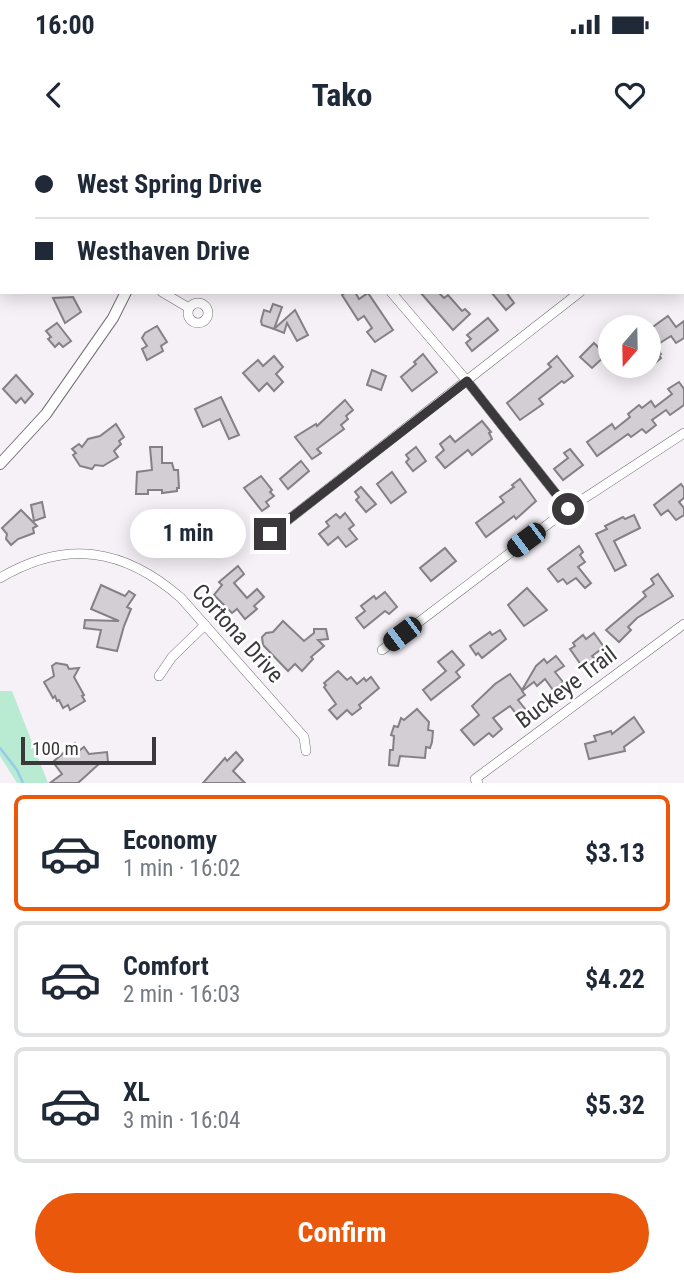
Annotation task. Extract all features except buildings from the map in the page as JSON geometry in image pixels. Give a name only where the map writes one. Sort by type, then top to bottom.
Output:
[{"type":"street","points":[[0,464],[46,414],[113,318],[125,294]]},
{"type":"street","points":[[165,294],[189,308]]},
{"type":"street","points":[[393,294],[467,381],[568,509]]},
{"type":"street","points":[[270,534],[577,294]]},
{"type":"street","points":[[382,650],[568,509],[684,433]]},
{"type":"street","name":"Cortona Drive","points":[[0,578],[26,563],[58,555],[83,554],[136,566],[166,585],[205,625],[303,737],[306,751]]},
{"type":"street","name":"Buckeye Trail","points":[[478,783],[475,779],[684,624]]},
{"type":"street","points":[[159,676],[172,657],[205,625]]},
{"type":"green space","points":[[0,691],[12,691],[48,783],[17,783],[0,756]]},
{"type":"waterway","points":[[0,748],[17,770],[23,783]]},
{"type":"route","points":[[270,534],[467,381],[568,509]]}]
